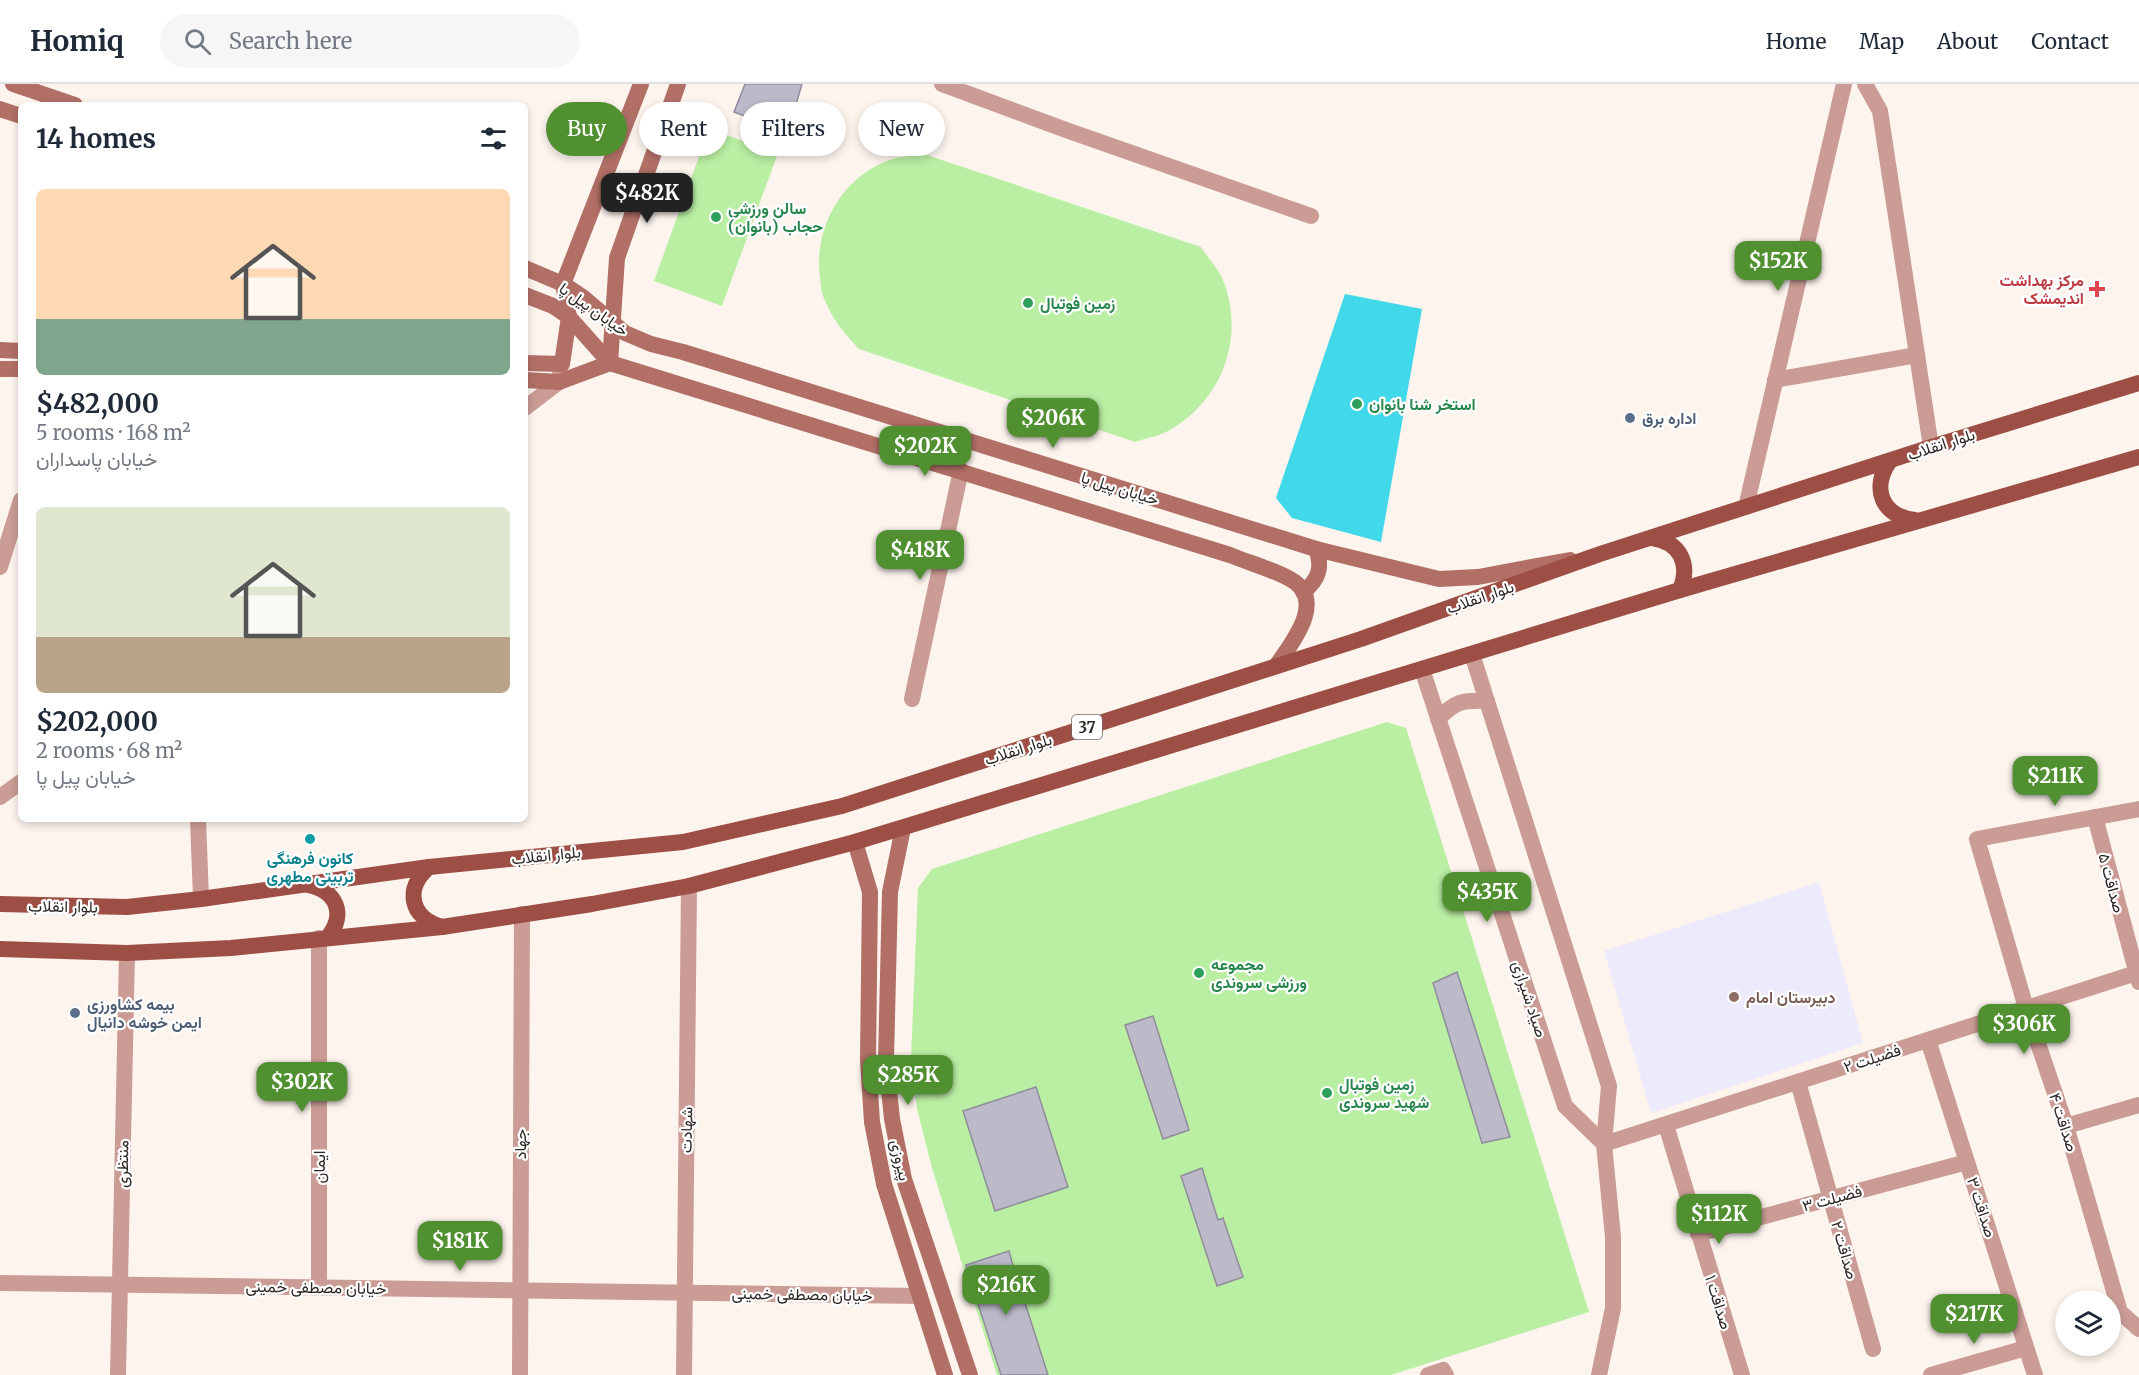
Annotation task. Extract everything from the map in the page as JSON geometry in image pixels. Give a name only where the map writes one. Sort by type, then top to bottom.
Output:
[{"type":"main road","points":[[13,84],[66,102]]},
{"type":"main road","points":[[528,363],[562,364],[569,316],[563,284],[641,84]]},
{"type":"main road","points":[[528,380],[559,382],[610,363],[617,258],[678,84]]},
{"type":"main road","points":[[0,109],[18,115]]},
{"type":"main road","name":"خیابان پیل پا","points":[[528,269],[563,284],[614,321],[625,333],[651,344],[1316,549],[1439,579],[1478,577],[1600,554]]},
{"type":"main road","name":"خیابان پیل پا","points":[[528,296],[553,306],[569,316],[610,363],[1230,555],[1292,580],[1303,592]]},
{"type":"main road","points":[[0,350],[18,351]]},
{"type":"main road","points":[[0,369],[18,369]]},
{"type":"main road","name":"بلوار انقلاب","points":[[0,904],[127,907],[201,899],[429,867],[683,842],[842,806],[1361,639],[1600,554],[1931,447],[2139,383]]},
{"type":"main road","points":[[0,950],[127,953],[231,948],[442,927],[689,886],[903,828],[1680,590],[1915,520],[2139,457]]},
{"type":"main road","points":[[1889,462],[1883,471],[1880,483],[1885,505],[1904,519],[1915,520]]},
{"type":"main road","points":[[1652,538],[1664,540],[1674,546],[1681,556],[1685,567],[1685,579],[1680,590]]},
{"type":"main road","points":[[1276,666],[1299,634],[1307,610],[1303,592],[1317,578],[1319,558],[1316,549]]},
{"type":"main road","name":"پیروزی","points":[[903,828],[890,892],[886,1060],[892,1119],[904,1179],[970,1375]]},
{"type":"main road","name":"پیروزی","points":[[855,842],[870,892],[868,1060],[872,1122],[884,1184],[945,1375]]},
{"type":"main road","points":[[429,867],[416,882],[414,902],[424,918],[442,927]]},
{"type":"main road","points":[[308,885],[327,892],[337,909],[334,929],[324,937]]},
{"type":"street","points":[[942,84],[1311,216]]},
{"type":"street","points":[[1746,507],[1844,84]]},
{"type":"street","points":[[1865,84],[1880,111],[1931,447]]},
{"type":"street","points":[[1775,380],[1917,355]]},
{"type":"street","points":[[528,406],[559,382],[562,364]]},
{"type":"street","points":[[912,699],[961,470]]},
{"type":"street","points":[[0,567],[18,511]]},
{"type":"street","points":[[1472,654],[1609,1086],[1604,1144],[1613,1237],[1613,1308],[1599,1375]]},
{"type":"street","name":"صیاد شیرازی","points":[[1422,669],[1565,1106],[1604,1144]]},
{"type":"street","points":[[1438,719],[1452,705],[1467,700],[1487,701]]},
{"type":"street","points":[[0,797],[18,784]]},
{"type":"street","points":[[2095,817],[2139,809]]},
{"type":"street","name":"صداقت ۴","points":[[2095,817],[1977,839],[2026,1008],[2066,1126],[2120,1312],[2139,1329]]},
{"type":"street","name":"صداقت ۵","points":[[2095,817],[2138,976]]},
{"type":"street","points":[[198,822],[201,899]]},
{"type":"street","name":"شهادت","points":[[684,1375],[689,886]]},
{"type":"street","name":"جهاد","points":[[520,1375],[522,914]]},
{"type":"street","name":"ایمان","points":[[319,1287],[324,937]]},
{"type":"street","name":"منتظری","points":[[118,1375],[127,953]]},
{"type":"street","name":"فضیلت ۲","points":[[1604,1144],[2026,1008],[2138,976]]},
{"type":"street","name":"صداقت ۳","points":[[1928,1040],[2035,1375]]},
{"type":"street","name":"صداقت ۲","points":[[1798,1082],[1873,1349]]},
{"type":"street","points":[[2066,1126],[2139,1105]]},
{"type":"street","name":"صداقت ۱","points":[[1666,1125],[1742,1375]]},
{"type":"street","name":"فضیلت ۳","points":[[1698,1234],[1967,1162]]},
{"type":"street","name":"خیابان مصطفی خمینی","points":[[0,1283],[920,1296]]},
{"type":"street","points":[[1931,1375],[2026,1348]]},
{"type":"street","points":[[1428,1375],[1443,1370],[1446,1375]]},
{"type":"shaded area","name":"دبیرستان امام","points":[[1819,882],[1863,1043],[1651,1113],[1604,951]]},
{"type":"green space","name":"سالن ورزشی حجاب (بانوان)","points":[[728,136],[740,140],[740,156],[777,156],[722,306],[654,281],[699,156],[728,156]]},
{"type":"green space","name":"زمین فوتبال","points":[[930,156],[1201,247],[1222,278],[1229,299],[1232,321],[1225,363],[1217,383],[1204,401],[1189,417],[1170,430],[1135,442],[859,349],[834,318],[822,294],[819,259],[821,241],[835,206],[846,190],[859,177],[875,167],[901,157]]},
{"type":"green space","name":"مجموعه ورزشی سروندی","points":[[1387,722],[1406,728],[1589,1312],[1391,1375],[997,1375],[932,1168],[917,1109],[911,1058],[918,888],[932,869]]},
{"type":"water","name":"استخر شنا بانوان","points":[[1345,294],[1422,309],[1381,542],[1292,518],[1276,498]]},
{"type":"building","points":[[745,84],[802,84],[797,102],[740,102],[740,114],[734,112]]},
{"type":"building","points":[[1457,972],[1510,1137],[1482,1143],[1433,983]]},
{"type":"building","points":[[1153,1016],[1189,1130],[1163,1139],[1125,1025]]},
{"type":"building","points":[[1036,1087],[1068,1187],[995,1211],[963,1111]]},
{"type":"building","points":[[1202,1168],[1218,1220],[1223,1218],[1243,1277],[1217,1286],[1181,1176]]},
{"type":"building","points":[[1009,1251],[1048,1375],[1001,1375],[969,1276],[966,1265]]},
{"type":"place","name":"سالن ورزشی حجاب (بانوان)","points":[[716,217]]},
{"type":"place","name":"مرکز بهداشت اندیمشک","points":[[2097,289]]},
{"type":"place","name":"زمین فوتبال","points":[[1028,303]]},
{"type":"place","name":"استخر شنا بانوان","points":[[1357,404]]},
{"type":"place","name":"اداره برق","points":[[1630,418]]},
{"type":"place","name":"کانون فرهنگی تربیتی مطهری","points":[[310,839]]},
{"type":"place","name":"مجموعه ورزشی سروندی","points":[[1199,973]]},
{"type":"place","name":"دبیرستان امام","points":[[1734,997]]},
{"type":"place","name":"بیمه کشاورزی ایمن خوشه دانیال","points":[[75,1013]]},
{"type":"place","name":"زمین فوتبال شهید سروندی","points":[[1327,1093]]}]
